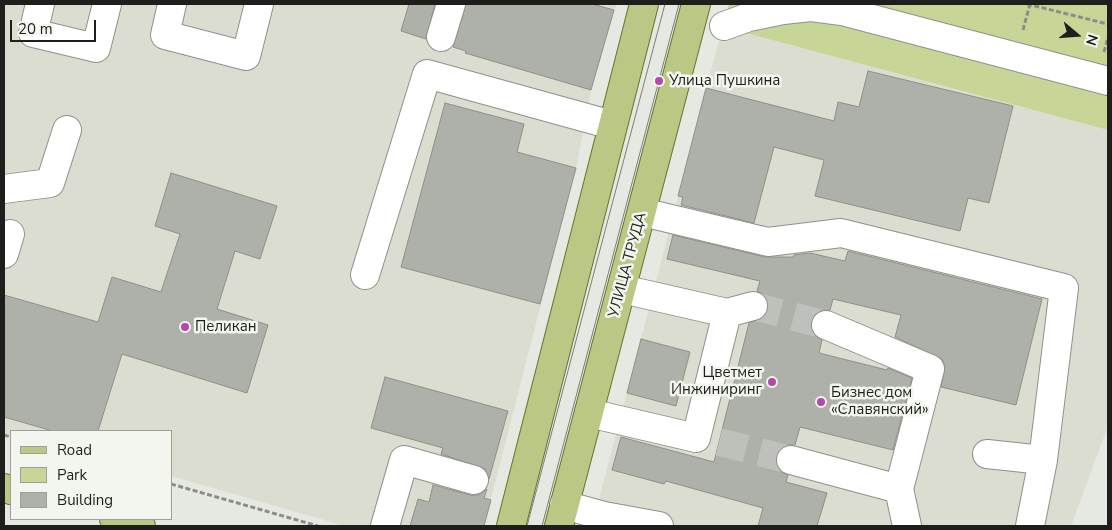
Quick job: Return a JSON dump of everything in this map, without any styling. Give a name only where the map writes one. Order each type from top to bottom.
[{"type":"main road","points":[[511,526],[644,4]]},
{"type":"main road","name":"УЛИЦА ТРУДА","points":[[561,516],[696,4]]},
{"type":"main road","points":[[118,520],[141,526]]},
{"type":"lane","points":[[40,4],[33,33],[96,48],[107,4]]},
{"type":"lane","points":[[172,4],[165,34],[246,56],[259,4]]},
{"type":"lane","points":[[441,37],[451,4]]},
{"type":"lane","points":[[724,26],[783,10],[811,8],[842,10],[1108,81]]},
{"type":"lane","points":[[365,275],[427,74],[612,125]]},
{"type":"lane","points":[[4,189],[50,183],[67,130]]},
{"type":"lane","points":[[642,212],[768,242],[841,233],[1064,288],[1043,460],[1030,526]]},
{"type":"lane","points":[[622,289],[726,313],[753,306]]},
{"type":"lane","points":[[589,413],[707,440],[726,313]]},
{"type":"lane","points":[[826,325],[930,369],[900,489],[907,526]]},
{"type":"lane","points":[[987,454],[1043,460]]},
{"type":"lane","points":[[385,526],[404,460],[474,480]]},
{"type":"lane","points":[[792,460],[900,489]]},
{"type":"lane","points":[[561,516],[604,516],[659,526]]},
{"type":"path","points":[[1027,4],[1108,24]]},
{"type":"path","points":[[172,484],[318,526]]},
{"type":"shaded area","points":[[4,4],[616,5],[591,90],[576,168],[484,526],[345,526],[172,476],[172,430],[10,430],[10,435],[4,433]]},
{"type":"shaded area","points":[[746,33],[1108,130],[1108,426],[1071,526],[592,526],[720,37]]},
{"type":"green space","points":[[729,4],[1108,4],[1108,130],[746,33],[720,37]]},
{"type":"building","points":[[409,4],[435,4],[426,39],[401,31]]},
{"type":"building","points":[[466,4],[592,4],[614,10],[591,90],[465,53],[466,51],[453,47]]},
{"type":"building","points":[[868,71],[1013,106],[989,203],[968,198],[960,231],[815,196],[824,160],[774,147],[754,223],[681,205],[683,197],[678,196],[706,88],[834,121],[838,102],[859,107]]},
{"type":"building","points":[[445,103],[524,124],[517,152],[576,168],[540,304],[401,267]]},
{"type":"building","points":[[171,173],[277,206],[260,259],[235,251],[217,309],[268,325],[247,393],[122,354],[98,430],[50,430],[4,417],[4,295],[98,322],[112,277],[161,292],[180,234],[155,226]]},
{"type":"building","points":[[673,235],[765,257],[793,257],[794,255],[810,253],[845,261],[848,251],[1042,299],[1016,405],[941,387],[945,366],[942,359],[895,337],[901,315],[833,299],[830,310],[817,312],[811,319],[813,334],[822,340],[819,353],[887,370],[888,368],[912,378],[893,450],[800,427],[795,445],[787,445],[780,449],[776,456],[776,464],[780,471],[788,475],[786,482],[827,493],[817,526],[758,526],[763,508],[666,481],[664,484],[612,470],[621,437],[714,462],[749,323],[764,317],[768,310],[768,301],[764,295],[757,291],[760,281],[667,259]]},
{"type":"building","points":[[641,339],[690,352],[676,406],[627,393]]},
{"type":"building","points":[[385,377],[508,411],[489,479],[485,469],[441,454],[443,448],[371,428]]},
{"type":"building","points":[[433,485],[470,495],[478,495],[487,489],[484,498],[491,500],[484,526],[410,526],[418,499],[429,502]]},
{"type":"tunnel","points":[[753,306],[826,325]]},
{"type":"tunnel","points":[[719,442],[791,460]]},
{"type":"tram line","points":[[527,526],[665,4]]},
{"type":"tram line","points":[[542,526],[679,4]]},
{"type":"place","name":"Улица Пушкина","points":[[659,81]]},
{"type":"place","name":"Пеликан","points":[[185,327]]},
{"type":"place","name":"Цветмет Инжиниринг","points":[[772,382]]},
{"type":"place","name":"Бизнес дом «Славянский»","points":[[821,402]]}]
